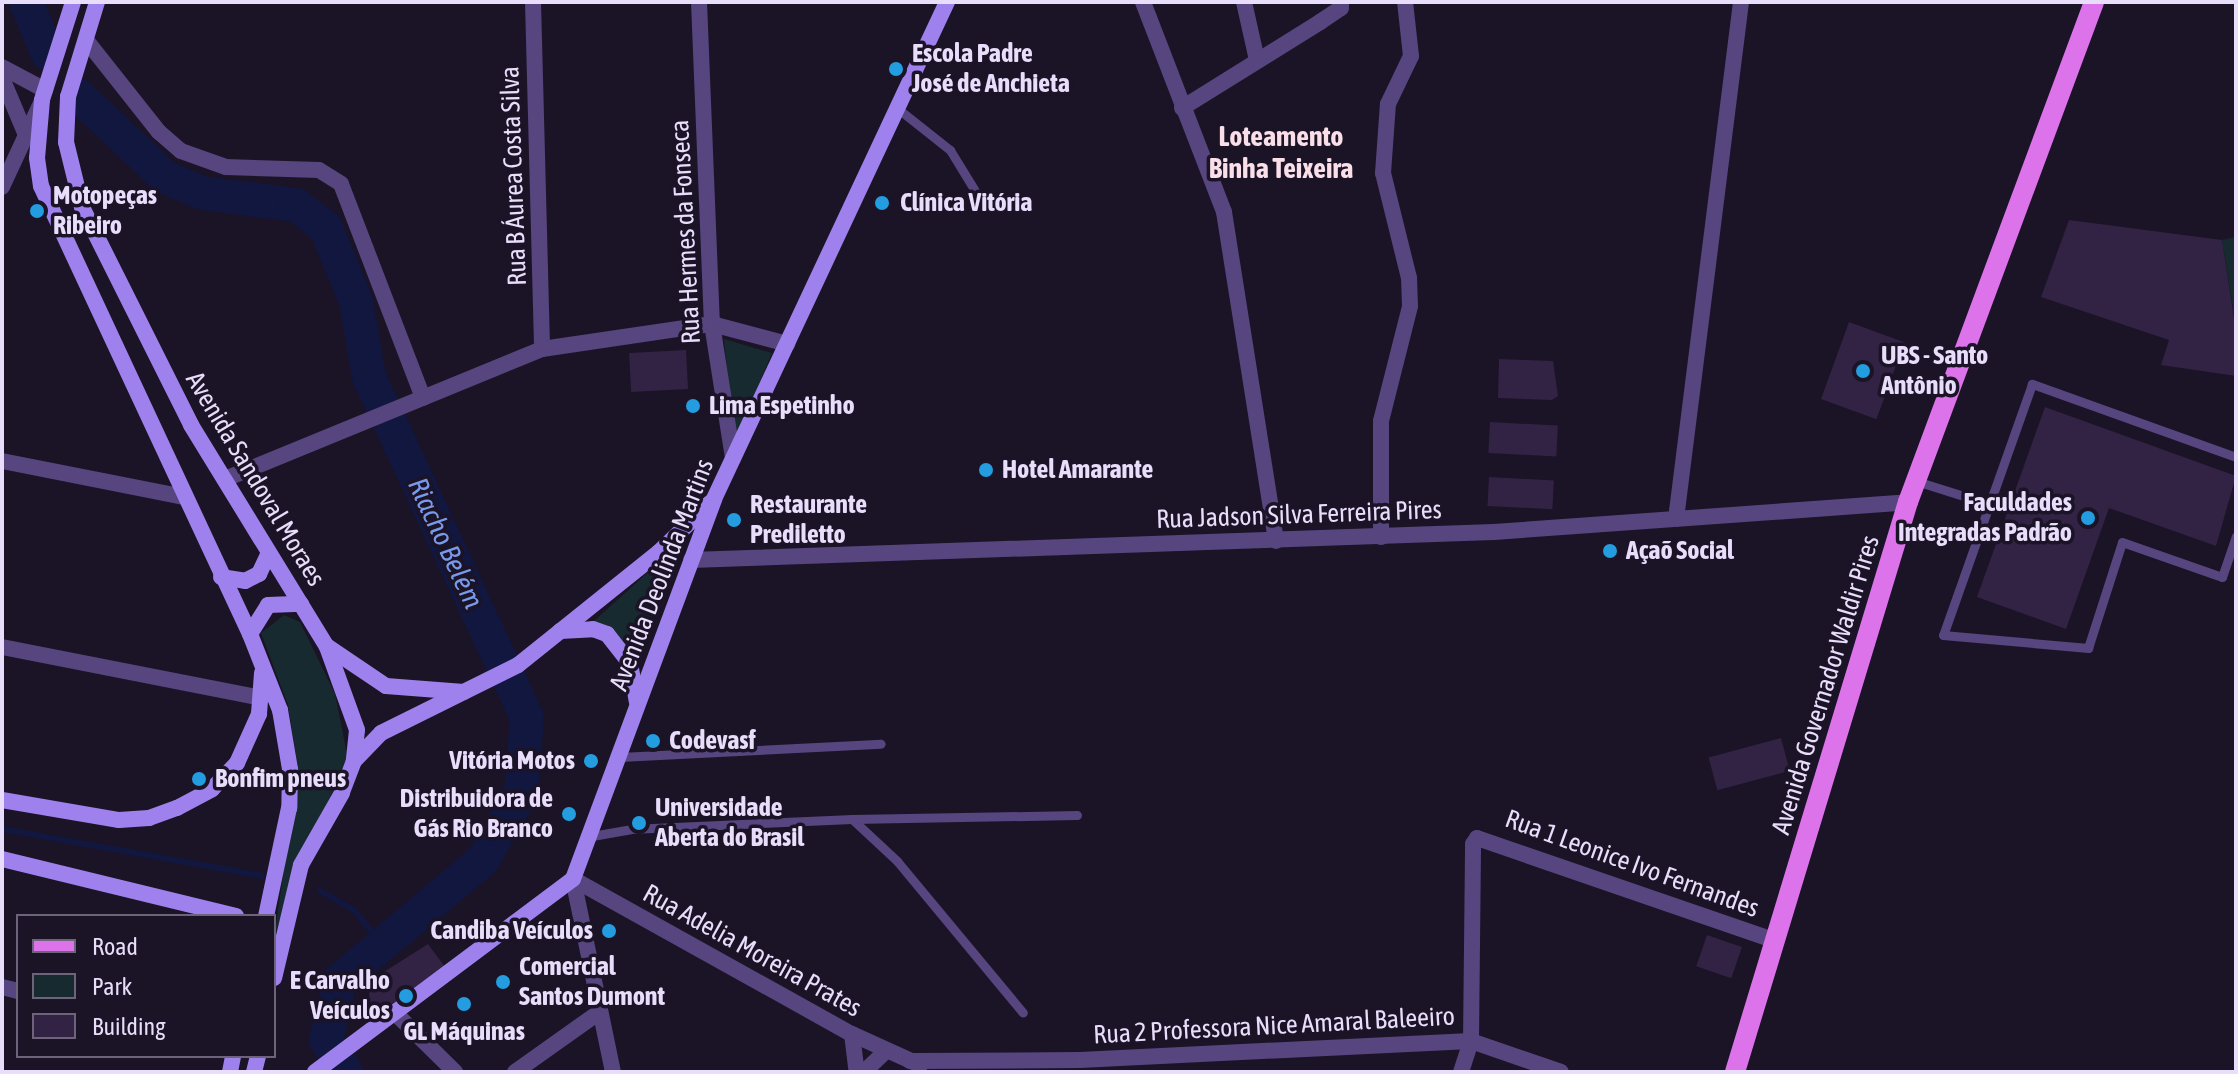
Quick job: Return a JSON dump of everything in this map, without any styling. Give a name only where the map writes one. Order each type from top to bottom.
[{"type":"main road","points":[[73,2],[46,88],[37,158],[41,186],[183,497],[250,634],[280,710],[290,769],[279,862],[267,912]]},
{"type":"main road","name":"Avenida Sandoval Moraes","points":[[97,2],[68,97],[66,142],[82,207],[191,425],[327,647],[354,715],[354,761],[301,865],[276,968]]},
{"type":"main road","name":"Avenida Deolinda Martins","points":[[315,1072],[573,879],[592,836],[714,499],[947,2]]},
{"type":"main road","name":"Avenida Governador Waldir Pires","points":[[1735,1072],[1908,502],[2094,2]]},
{"type":"main road","points":[[354,761],[381,733],[495,681],[518,665],[659,552],[714,499]]},
{"type":"main road","points":[[221,577],[245,581],[259,574],[269,553]]},
{"type":"main road","points":[[250,634],[268,605],[301,604]]},
{"type":"main road","points":[[558,631],[593,629],[607,634],[630,663],[637,705]]},
{"type":"main road","points":[[327,647],[386,686],[470,693]]},
{"type":"main road","points":[[2,800],[119,820],[164,814],[212,789],[237,763],[262,698],[262,664]]},
{"type":"main road","points":[[2,859],[226,914]]},
{"type":"street","name":"Rua B Áurea Costa Silva","points":[[533,2],[542,349]]},
{"type":"street","name":"Rua Hermes da Fonseca","points":[[699,2],[712,324],[733,458]]},
{"type":"street","points":[[1143,2],[1224,212],[1234,257],[1276,541]]},
{"type":"street","points":[[1244,2],[1257,60]]},
{"type":"street","points":[[1381,537],[1381,421],[1410,306],[1409,278],[1383,173],[1388,104],[1411,56],[1405,2]]},
{"type":"street","points":[[1676,519],[1741,2]]},
{"type":"street","points":[[1182,108],[1320,22],[1343,4]]},
{"type":"street","points":[[86,40],[159,132],[181,151],[226,167],[319,170],[341,184],[423,398]]},
{"type":"street","points":[[2,67],[46,88],[2,187]]},
{"type":"street","points":[[2,78],[26,135]]},
{"type":"street","points":[[225,479],[542,349],[712,324],[787,344]]},
{"type":"street","points":[[2,461],[183,497]]},
{"type":"street","name":"Rua Jadson Silva Ferreira Pires","points":[[691,560],[1381,537],[1908,502]]},
{"type":"street","points":[[2,647],[262,698]]},
{"type":"street","name":"Rua 1 Leonice Ivo Fernandes","points":[[1471,1041],[1473,844],[1477,838],[1491,839],[1776,941]]},
{"type":"street","points":[[573,879],[598,1013],[613,1072]]},
{"type":"street","name":"Rua Adelia Moreira Prates","points":[[573,879],[852,1034],[938,1072]]},
{"type":"street","points":[[394,1012],[455,1072]]},
{"type":"street","points":[[515,1072],[598,1013]]},
{"type":"street","points":[[852,1034],[856,1072],[886,1051]]},
{"type":"street","points":[[1461,1072],[1471,1041],[1561,1072]]},
{"type":"street","name":"Rua 2 Professora Nice Amaral Baleeiro","points":[[910,1061],[1078,1066],[1471,1041]]},
{"type":"lane","points":[[897,108],[950,150],[980,199]]},
{"type":"lane","points":[[2236,457],[2032,384],[1943,635],[2088,648],[2122,542],[2222,577],[2236,536]]},
{"type":"lane","points":[[1916,481],[1989,504]]},
{"type":"lane","points":[[620,757],[881,744]]},
{"type":"lane","points":[[592,836],[630,829],[852,819],[1077,815]]},
{"type":"lane","points":[[852,819],[897,861],[1023,1013]]},
{"type":"green space","points":[[2236,237],[2236,327],[2222,240]]},
{"type":"green space","points":[[724,339],[772,353],[736,439],[734,438]]},
{"type":"green space","points":[[686,538],[636,657],[612,630],[594,621]]},
{"type":"green space","points":[[284,615],[300,622],[335,694],[348,759],[293,876],[276,932],[298,768],[288,705],[261,633]]},
{"type":"building","points":[[2069,220],[2222,240],[2236,331],[2236,376],[2161,365],[2169,340],[2041,297]]},
{"type":"building","name":"UBS - Santo Antônio","points":[[1849,322],[1904,342],[1876,419],[1821,399]]},
{"type":"building","points":[[686,350],[688,389],[631,392],[629,353]]},
{"type":"building","points":[[1499,359],[1553,361],[1558,396],[1552,400],[1498,398]]},
{"type":"building","points":[[2045,407],[2236,476],[2216,546],[2109,508],[2066,629],[1977,597]]},
{"type":"building","points":[[1490,422],[1558,426],[1556,457],[1488,453]]},
{"type":"building","points":[[1489,477],[1554,480],[1552,509],[1487,506]]},
{"type":"building","points":[[1781,738],[1790,771],[1717,790],[1709,757]]},
{"type":"building","points":[[1707,935],[1742,947],[1731,978],[1696,966]]},
{"type":"building","points":[[428,944],[445,967],[371,1018],[368,982]]},
{"type":"waterway","name":"Riacho Belém","points":[[26,2],[48,54]]},
{"type":"waterway","name":"Riacho Belém","points":[[79,96],[165,177],[202,193],[296,205],[326,228],[356,301],[369,377],[527,718],[521,793],[483,860],[340,980],[326,1040],[346,1072]]},
{"type":"waterway","points":[[2,829],[262,876]]},
{"type":"waterway","points":[[320,891],[354,910],[384,947]]},
{"type":"place","name":"Escola Padre José de Anchieta","points":[[896,69]]},
{"type":"place","name":"Clínica Vitória","points":[[882,203]]},
{"type":"place","name":"Motopeças Ribeiro","points":[[37,211]]},
{"type":"place","name":"UBS - Santo Antônio","points":[[1863,371]]},
{"type":"place","name":"Lima Espetinho","points":[[693,406]]},
{"type":"place","name":"Hotel Amarante","points":[[986,470]]},
{"type":"place","name":"Faculdades Integradas Padrão","points":[[2088,518]]},
{"type":"place","name":"Restaurante Prediletto","points":[[734,520]]},
{"type":"place","name":"Açaõ Social","points":[[1610,551]]},
{"type":"place","name":"Codevasf","points":[[653,741]]},
{"type":"place","name":"Vitória Motos","points":[[591,761]]},
{"type":"place","name":"Bonfim pneus","points":[[199,779]]},
{"type":"place","name":"Distribuidora de Gás Rio Branco","points":[[569,814]]},
{"type":"place","name":"Universidade Aberta do Brasil","points":[[639,823]]},
{"type":"place","name":"Candiba Veículos","points":[[609,931]]},
{"type":"place","name":"Comercial Santos Dumont","points":[[503,982]]},
{"type":"place","name":"E Carvalho Veículos","points":[[406,996]]},
{"type":"place","name":"GL Máquinas","points":[[464,1004]]},
{"type":"district","name":"Loteamento Binha Teixeira","points":[[1281,152]]}]
